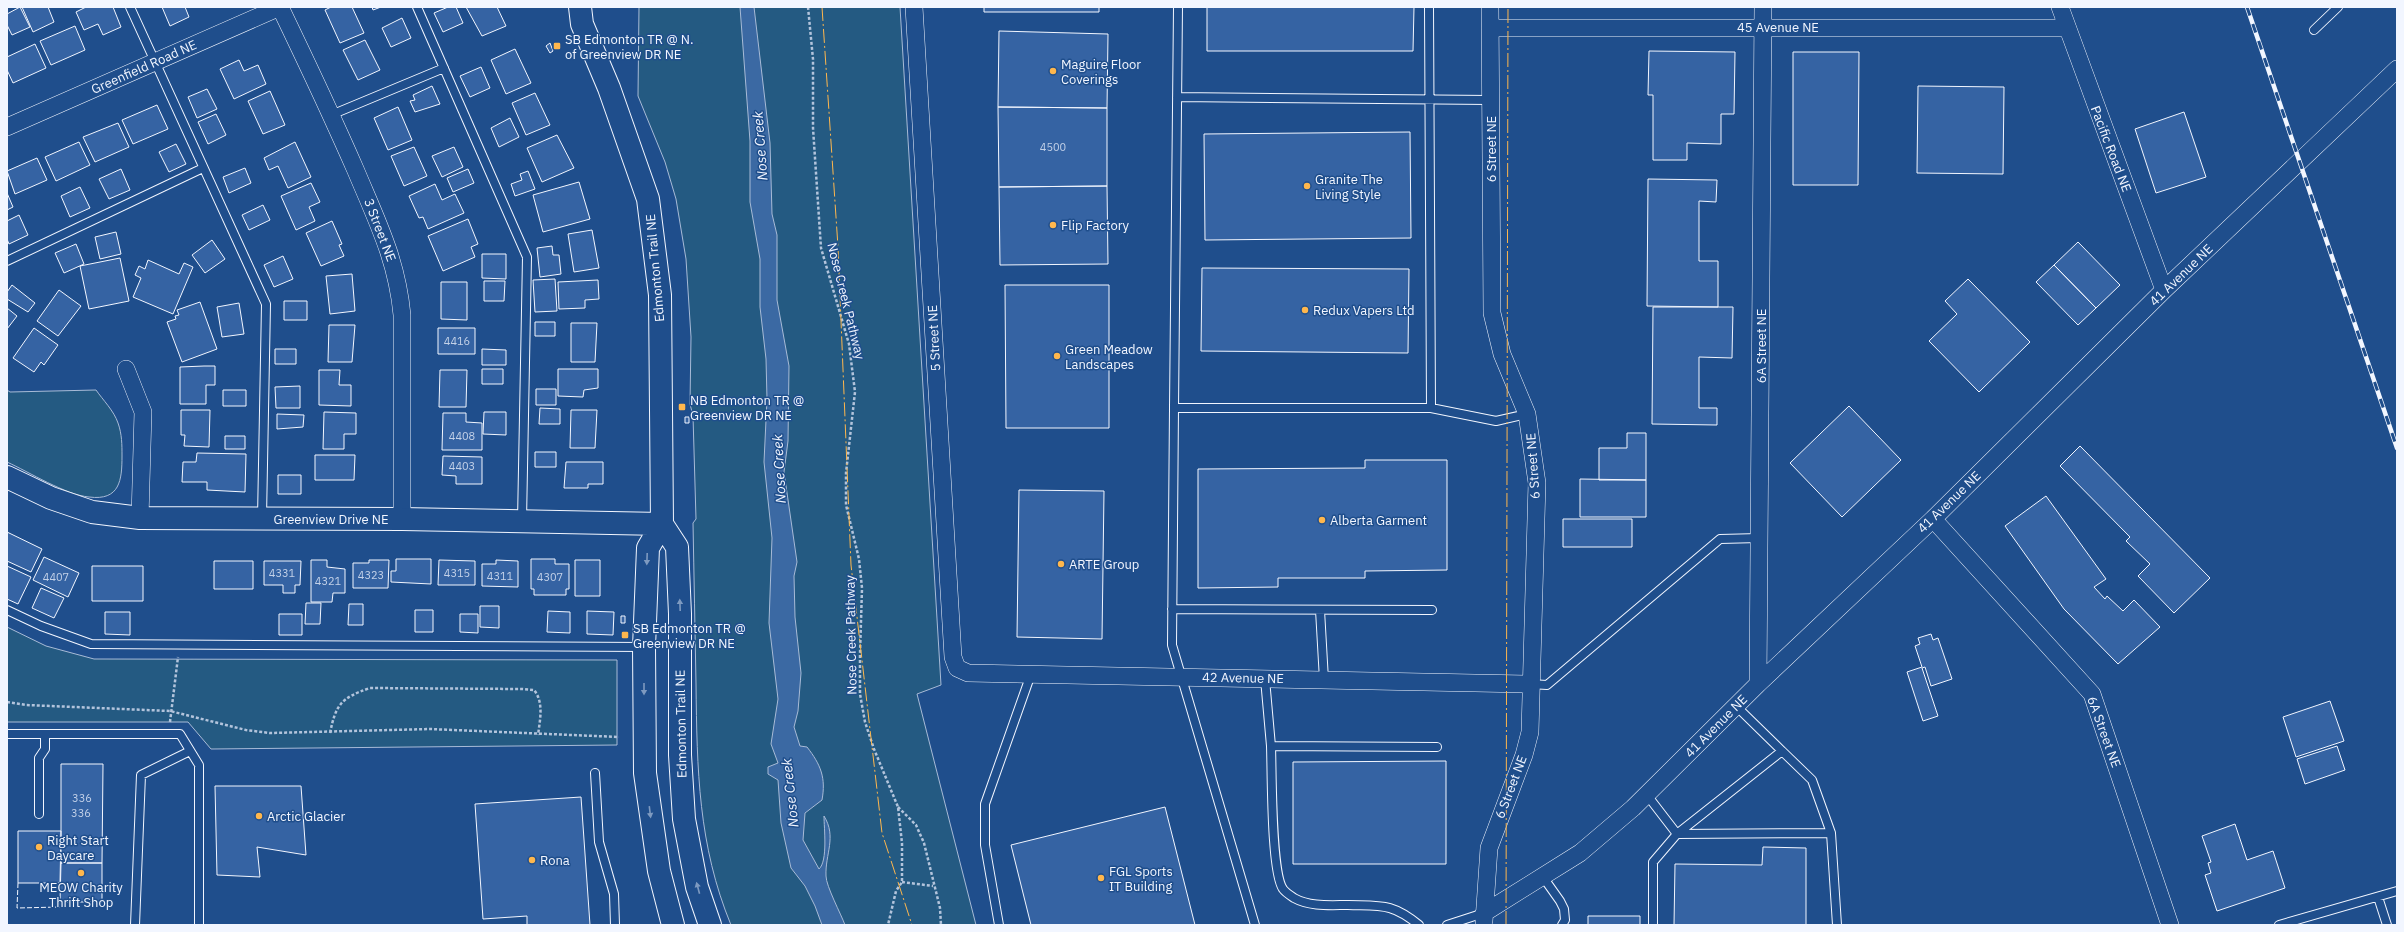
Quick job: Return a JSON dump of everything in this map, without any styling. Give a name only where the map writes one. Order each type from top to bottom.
[{"type":"main road","name":"Edmonton Trail NE","points":[[567,7],[570,14],[581,16],[609,88],[648,199],[660,295],[662,524],[678,546],[680,614],[680,755],[684,819],[697,887],[710,925]]},
{"type":"main road","name":"Greenview Drive NE","points":[[7,477],[51,498],[92,512],[140,518],[402,519],[662,524]]},
{"type":"main road","points":[[662,524],[648,548],[644,647],[645,773],[659,871],[673,925]]},
{"type":"street","name":"Greenfield Road NE","points":[[7,127],[280,7]]},
{"type":"street","name":"3 Street NE","points":[[280,7],[331,115],[389,248],[399,286],[402,315],[402,519]]},
{"type":"street","name":"5 Street NE","points":[[914,7],[953,657],[957,668]]},
{"type":"street","name":"6 Street NE","points":[[1484,919],[1489,848],[1524,755],[1530,732],[1530,684],[1537,483],[1527,414],[1502,354],[1492,313],[1490,7]]},
{"type":"street","name":"6A Street NE","points":[[1758,684],[1763,7]]},
{"type":"street","name":"Pacific Road NE","points":[[2060,7],[2066,28],[2164,290]]},
{"type":"street","name":"45 Avenue NE","points":[[1490,28],[2066,28]]},
{"type":"street","name":"41 Avenue NE","points":[[1484,919],[1580,853],[1647,795],[1758,684],[1933,519],[2164,290],[2397,69]]},
{"type":"street","points":[[126,369],[143,412],[140,518]]},
{"type":"street","name":"6A Street NE","points":[[1933,519],[2092,694],[2170,925]]},
{"type":"street","name":"42 Avenue NE","points":[[957,668],[968,674],[1530,684]]},
{"type":"lane","points":[[130,7],[266,304],[262,518]]},
{"type":"lane","points":[[417,7],[527,257],[522,521]]},
{"type":"lane","points":[[1178,7],[1172,645],[1256,925]]},
{"type":"lane","points":[[1429,7],[1431,408]]},
{"type":"lane","points":[[2314,30],[2338,7]]},
{"type":"lane","points":[[331,115],[444,68]]},
{"type":"lane","points":[[1177,97],[1429,98],[1490,100]]},
{"type":"lane","points":[[7,261],[203,168]]},
{"type":"lane","points":[[1174,408],[1431,408],[1496,420],[1527,414]]},
{"type":"lane","points":[[1530,684],[1547,685],[1720,539],[1759,538]]},
{"type":"lane","points":[[1172,609],[1432,610]]},
{"type":"lane","points":[[7,610],[42,626],[92,644],[644,647]]},
{"type":"lane","points":[[1320,610],[1324,680]]},
{"type":"lane","points":[[999,925],[985,845],[985,804],[1031,674]]},
{"type":"lane","points":[[1265,679],[1271,746],[1275,847],[1279,879],[1283,889],[1295,899],[1314,904],[1389,907],[1402,911],[1419,925]]},
{"type":"lane","points":[[1736,706],[1812,780],[1831,833],[1837,925]]},
{"type":"lane","points":[[7,734],[180,734],[199,765],[199,925]]},
{"type":"lane","points":[[39,814],[39,758],[45,748],[45,734]]},
{"type":"lane","points":[[1271,746],[1437,747]]},
{"type":"lane","points":[[135,925],[141,775],[190,751]]},
{"type":"lane","points":[[1653,925],[1653,862],[1677,834],[1782,751]]},
{"type":"lane","points":[[595,773],[599,842],[614,894],[615,925]]},
{"type":"lane","points":[[1647,795],[1677,834]]},
{"type":"lane","points":[[1677,834],[1831,833]]},
{"type":"lane","points":[[1543,877],[1564,909],[1565,920],[1562,925]]},
{"type":"lane","points":[[2279,925],[2397,891]]},
{"type":"lane","points":[[2378,897],[2387,925]]},
{"type":"lane","points":[[1447,925],[1484,919]]},
{"type":"path","name":"Nose Creek Pathway","points":[[808,7],[813,59],[813,128],[821,248],[849,344],[855,392],[848,448],[846,506],[859,559],[862,588],[860,694],[865,722],[874,749],[898,807],[902,882],[896,891],[888,925]]},
{"type":"path","points":[[171,734],[170,711],[180,644]]},
{"type":"path","points":[[330,733],[334,714],[341,701],[353,694],[370,688],[522,689],[534,690],[538,695],[541,711],[538,735]]},
{"type":"path","points":[[7,702],[26,705],[170,711],[246,730],[270,733],[330,733],[430,729],[538,735],[619,737]]},
{"type":"path","points":[[898,807],[916,825],[924,843],[933,886],[940,908],[941,925]]},
{"type":"path","points":[[902,882],[933,886]]},
{"type":"shaded area","points":[[639,7],[900,7],[941,685],[917,694],[976,925],[731,925],[720,895],[712,866],[706,836],[699,777],[696,715],[693,523],[696,519],[693,416],[690,404],[691,337],[686,259],[676,199],[665,162],[638,96]]},
{"type":"shaded area","points":[[7,390],[10,392],[96,390],[114,414],[121,435],[122,465],[120,481],[113,492],[107,496],[99,497],[80,495],[59,488],[7,462]]},
{"type":"shaded area","points":[[7,627],[46,646],[94,659],[617,660],[617,745],[211,749],[188,722],[7,722]]},
{"type":"water","name":"Nose Creek","points":[[740,7],[754,7],[770,143],[772,214],[777,235],[777,300],[789,366],[788,441],[784,472],[797,562],[794,576],[795,617],[801,673],[798,711],[794,727],[800,746],[807,747],[816,760],[823,778],[822,800],[805,813],[803,840],[819,869],[822,865],[825,852],[824,816],[830,831],[830,846],[826,876],[831,893],[845,925],[822,925],[805,886],[791,868],[781,823],[778,780],[768,774],[768,767],[778,763],[771,744],[778,699],[769,623],[772,538],[764,462],[767,399],[766,359],[760,307],[760,259],[750,202],[750,141]]},
{"type":"building","points":[[20,7],[30,27],[12,35],[7,25],[7,14]]},
{"type":"building","points":[[22,7],[48,7],[54,22],[33,32]]},
{"type":"building","points":[[86,7],[113,7],[121,27],[103,35],[98,24],[84,30],[76,12]]},
{"type":"building","points":[[162,7],[185,7],[189,17],[170,26]]},
{"type":"building","points":[[331,7],[352,7],[364,33],[340,43],[325,10]]},
{"type":"building","points":[[372,7],[381,7],[373,10]]},
{"type":"building","points":[[448,7],[456,7],[463,23],[443,32],[434,13]]},
{"type":"building","points":[[466,7],[497,7],[506,26],[482,36]]},
{"type":"building","points":[[984,7],[1099,7],[1099,12],[984,12]]},
{"type":"building","points":[[1207,7],[1414,7],[1413,51],[1207,51]]},
{"type":"building","points":[[402,18],[411,38],[391,47],[382,28]]},
{"type":"building","points":[[75,26],[85,50],[51,65],[40,41]]},
{"type":"building","name":"Maguire Floor Coverings","points":[[999,31],[1108,34],[1107,108],[998,107]]},
{"type":"building","points":[[365,40],[380,70],[358,80],[343,50]]},
{"type":"building","points":[[550,43],[553,51],[550,53],[546,46]]},
{"type":"building","points":[[35,44],[46,68],[13,83],[7,70],[7,57]]},
{"type":"building","points":[[515,49],[531,83],[506,94],[491,60]]},
{"type":"building","points":[[1649,51],[1735,52],[1734,114],[1721,114],[1721,144],[1687,143],[1687,160],[1653,160],[1653,95],[1648,95]]},
{"type":"building","points":[[1793,52],[1859,52],[1858,185],[1793,185]]},
{"type":"building","points":[[239,60],[244,71],[258,65],[266,84],[234,99],[220,69]]},
{"type":"building","points":[[481,67],[490,88],[470,97],[460,76]]},
{"type":"building","points":[[432,86],[440,104],[415,112],[410,101],[415,100],[413,95]]},
{"type":"building","points":[[1918,86],[2004,87],[2003,174],[1917,173]]},
{"type":"building","points":[[207,89],[217,109],[197,118],[188,97]]},
{"type":"building","points":[[270,91],[285,125],[263,134],[248,101]]},
{"type":"building","points":[[535,93],[550,125],[526,135],[512,103]]},
{"type":"building","points":[[157,105],[168,129],[133,144],[122,120]]},
{"type":"building","points":[[398,107],[412,140],[388,150],[374,118]]},
{"type":"building","points":[[998,107],[1107,108],[1107,186],[999,187]]},
{"type":"building","points":[[2184,112],[2206,177],[2156,193],[2135,129]]},
{"type":"building","points":[[216,114],[226,135],[208,144],[198,122]]},
{"type":"building","points":[[510,118],[519,137],[499,147],[491,128]]},
{"type":"building","points":[[118,123],[129,147],[95,162],[83,137]]},
{"type":"building","name":"Granite The Living Style","points":[[1410,132],[1411,238],[1205,240],[1204,134]]},
{"type":"building","points":[[557,135],[574,168],[542,182],[527,148]]},
{"type":"building","points":[[79,142],[90,165],[56,181],[45,157]]},
{"type":"building","points":[[295,142],[311,177],[288,188],[278,166],[269,170],[264,158]]},
{"type":"building","points":[[176,144],[186,164],[169,172],[159,152]]},
{"type":"building","points":[[414,147],[427,176],[404,186],[391,156]]},
{"type":"building","points":[[454,147],[463,167],[442,177],[432,156]]},
{"type":"building","points":[[37,158],[47,180],[15,194],[7,171]]},
{"type":"building","points":[[245,168],[251,183],[229,193],[223,177]]},
{"type":"building","points":[[121,169],[130,190],[109,199],[99,179]]},
{"type":"building","points":[[468,169],[474,183],[453,192],[447,178]]},
{"type":"building","points":[[528,171],[535,189],[515,196],[511,184],[522,180],[520,174]]},
{"type":"building","points":[[1648,179],[1717,180],[1716,202],[1699,201],[1699,261],[1718,261],[1718,307],[1647,306]]},
{"type":"building","points":[[579,182],[590,219],[543,232],[533,195]]},
{"type":"building","points":[[311,183],[320,202],[309,207],[315,221],[296,230],[281,196]]},
{"type":"building","points":[[435,184],[442,200],[455,194],[464,213],[428,229],[423,217],[419,218],[409,196]]},
{"type":"building","name":"Flip Factory","points":[[1107,186],[1108,264],[1000,265],[999,187]]},
{"type":"building","points":[[80,187],[90,208],[70,217],[61,196]]},
{"type":"building","points":[[7,193],[13,207],[7,210]]},
{"type":"building","points":[[263,205],[270,220],[249,230],[242,215]]},
{"type":"building","points":[[19,215],[28,235],[9,244],[7,239],[7,221]]},
{"type":"building","points":[[468,219],[478,244],[471,247],[475,257],[443,271],[428,236]]},
{"type":"building","points":[[332,221],[342,244],[339,245],[344,256],[321,266],[306,233]]},
{"type":"building","points":[[592,230],[599,268],[574,272],[568,234]]},
{"type":"building","points":[[116,232],[121,254],[100,259],[95,237]]},
{"type":"building","points":[[212,240],[225,259],[205,273],[192,255]]},
{"type":"building","points":[[2078,242],[2120,285],[2096,308],[2054,265]]},
{"type":"building","points":[[76,244],[84,264],[64,273],[55,253]]},
{"type":"building","points":[[552,246],[553,255],[559,255],[561,274],[540,277],[537,248]]},
{"type":"building","points":[[482,254],[506,254],[506,279],[482,278]]},
{"type":"building","points":[[283,256],[293,279],[274,287],[264,265]]},
{"type":"building","points":[[120,258],[129,301],[89,309],[80,266]]},
{"type":"building","points":[[148,260],[179,274],[184,263],[193,267],[173,314],[133,297],[141,278],[135,275],[139,266],[145,269]]},
{"type":"building","points":[[2054,265],[2096,308],[2078,325],[2036,282]]},
{"type":"building","name":"Redux Vapers Ltd","points":[[1202,268],[1409,269],[1408,353],[1201,351]]},
{"type":"building","points":[[352,274],[355,311],[330,314],[326,276]]},
{"type":"building","points":[[555,279],[557,311],[535,312],[533,280]]},
{"type":"building","points":[[1968,279],[2030,342],[1979,392],[1929,341],[1957,314],[1945,301]]},
{"type":"building","points":[[598,280],[599,299],[585,300],[585,308],[559,309],[558,282]]},
{"type":"building","points":[[484,281],[505,281],[504,301],[484,301]]},
{"type":"building","points":[[441,282],[467,282],[467,320],[441,319]]},
{"type":"building","points":[[12,285],[35,303],[28,312],[7,299],[7,292]]},
{"type":"building","name":"Green Meadow Landscapes","points":[[1005,285],[1109,285],[1109,428],[1006,428]]},
{"type":"building","points":[[59,290],[81,306],[58,336],[37,321]]},
{"type":"building","points":[[284,301],[307,301],[307,320],[284,320]]},
{"type":"building","points":[[200,302],[217,349],[182,362],[167,322],[176,319],[175,316],[179,315],[177,310]]},
{"type":"building","points":[[239,303],[244,334],[222,337],[217,307]]},
{"type":"building","points":[[1653,307],[1733,307],[1732,358],[1699,357],[1699,408],[1717,408],[1717,425],[1652,424]]},
{"type":"building","points":[[7,308],[17,316],[7,329]]},
{"type":"building","points":[[535,322],[555,322],[555,336],[535,336]]},
{"type":"building","points":[[571,323],[597,323],[595,362],[571,362]]},
{"type":"building","points":[[329,325],[355,325],[352,362],[328,362]]},
{"type":"building","points":[[34,328],[58,345],[44,365],[41,362],[34,372],[13,358]]},
{"type":"building","points":[[438,328],[475,328],[475,354],[438,354]]},
{"type":"building","points":[[275,349],[296,349],[296,364],[275,364]]},
{"type":"building","points":[[482,349],[506,350],[506,365],[482,365]]},
{"type":"building","points":[[215,366],[215,385],[206,385],[206,404],[180,404],[180,367]]},
{"type":"building","points":[[482,369],[503,369],[503,384],[482,384]]},
{"type":"building","points":[[558,369],[598,369],[598,388],[584,390],[583,397],[558,396]]},
{"type":"building","points":[[319,370],[340,370],[339,385],[351,385],[351,406],[319,405]]},
{"type":"building","points":[[440,370],[467,370],[466,407],[439,407]]},
{"type":"building","points":[[300,386],[300,408],[276,408],[275,387]]},
{"type":"building","points":[[536,389],[556,389],[556,405],[536,405]]},
{"type":"building","points":[[223,390],[246,390],[246,406],[223,406]]},
{"type":"building","points":[[1849,406],[1901,460],[1842,517],[1790,463]]},
{"type":"building","points":[[540,408],[560,409],[560,424],[539,424]]},
{"type":"building","points":[[181,410],[210,410],[209,447],[184,446],[185,435],[181,435]]},
{"type":"building","points":[[571,410],[597,410],[595,448],[570,448]]},
{"type":"building","points":[[324,412],[356,413],[356,434],[344,434],[344,449],[323,449]]},
{"type":"building","points":[[484,412],[506,412],[506,435],[483,434]]},
{"type":"building","points":[[443,413],[466,413],[466,422],[482,423],[482,450],[442,450]]},
{"type":"building","points":[[277,414],[304,415],[303,427],[277,429]]},
{"type":"building","points":[[685,417],[689,417],[689,423],[685,423]]},
{"type":"building","points":[[1627,433],[1646,433],[1646,480],[1599,480],[1599,448],[1627,448]]},
{"type":"building","points":[[225,436],[245,436],[245,449],[225,449]]},
{"type":"building","points":[[2080,446],[2210,578],[2174,613],[2138,576],[2150,564],[2126,541],[2130,537],[2060,466]]},
{"type":"building","points":[[535,452],[556,452],[556,467],[535,467]]},
{"type":"building","points":[[197,453],[246,454],[245,492],[207,490],[207,482],[182,482],[183,462],[196,462]]},
{"type":"building","points":[[315,455],[355,455],[354,480],[315,480]]},
{"type":"building","points":[[443,456],[482,457],[482,484],[456,484],[456,476],[442,475]]},
{"type":"building","name":"Alberta Garment","points":[[1365,460],[1447,460],[1447,570],[1365,571],[1365,578],[1278,578],[1278,587],[1198,588],[1198,469],[1365,468]]},
{"type":"building","points":[[566,462],[603,462],[603,484],[588,484],[588,488],[564,488]]},
{"type":"building","points":[[278,475],[301,475],[301,494],[278,494]]},
{"type":"building","points":[[1580,479],[1646,480],[1646,517],[1580,517]]},
{"type":"building","name":"ARTE Group","points":[[1019,490],[1104,491],[1102,639],[1017,637]]},
{"type":"building","points":[[2046,496],[2106,579],[2094,587],[2105,599],[2107,596],[2123,611],[2134,600],[2160,627],[2118,664],[2064,609],[2005,526]]},
{"type":"building","points":[[1563,519],[1632,519],[1632,547],[1563,547]]},
{"type":"building","points":[[7,532],[42,549],[31,572],[7,561]]},
{"type":"building","points":[[44,557],[79,573],[68,597],[33,580]]},
{"type":"building","points":[[396,559],[431,559],[431,584],[391,582],[391,571],[396,571]]},
{"type":"building","points":[[531,559],[555,559],[555,564],[569,564],[569,589],[566,589],[566,595],[534,595],[534,589],[531,589]]},
{"type":"building","points":[[311,560],[327,560],[327,567],[345,569],[345,593],[333,593],[332,602],[311,602]]},
{"type":"building","points":[[369,560],[389,560],[388,588],[353,588],[353,563],[369,563]]},
{"type":"building","points":[[439,560],[475,561],[475,585],[438,585]]},
{"type":"building","points":[[496,560],[518,561],[518,587],[482,586],[482,564],[496,564]]},
{"type":"building","points":[[575,560],[600,560],[600,596],[575,596]]},
{"type":"building","points":[[214,561],[253,561],[253,589],[214,589]]},
{"type":"building","points":[[264,561],[301,561],[300,585],[295,585],[295,593],[283,593],[283,585],[264,585]]},
{"type":"building","points":[[7,566],[31,577],[18,604],[7,599]]},
{"type":"building","points":[[92,566],[143,566],[143,601],[92,601]]},
{"type":"building","points":[[41,588],[64,598],[54,618],[32,608]]},
{"type":"building","points":[[306,603],[321,603],[320,624],[305,624]]},
{"type":"building","points":[[349,604],[363,604],[363,625],[348,625]]},
{"type":"building","points":[[480,606],[499,606],[499,628],[480,627]]},
{"type":"building","points":[[415,610],[433,610],[433,632],[415,632]]},
{"type":"building","points":[[548,611],[570,612],[570,633],[547,632]]},
{"type":"building","points":[[587,611],[614,612],[613,635],[587,634]]},
{"type":"building","points":[[105,612],[130,612],[130,635],[105,634]]},
{"type":"building","points":[[279,614],[302,614],[302,635],[279,635]]},
{"type":"building","points":[[460,614],[478,614],[478,633],[460,632]]},
{"type":"building","points":[[621,616],[625,616],[625,623],[621,623]]},
{"type":"building","points":[[1931,634],[1933,640],[1938,638],[1952,679],[1931,686],[1925,667],[1922,668],[1938,716],[1923,721],[1907,672],[1922,667],[1915,646],[1920,644],[1918,638]]},
{"type":"building","points":[[2330,701],[2344,741],[2296,757],[2283,717]]},
{"type":"building","points":[[2337,746],[2345,770],[2305,784],[2297,759]]},
{"type":"building","points":[[1446,761],[1446,864],[1293,864],[1293,762]]},
{"type":"building","points":[[61,764],[103,764],[102,863],[61,863]]},
{"type":"building","name":"Arctic Glacier","points":[[215,786],[301,786],[306,855],[257,847],[260,877],[217,875]]},
{"type":"building","name":"Rona","points":[[581,797],[590,925],[527,925],[527,916],[483,919],[475,804]]},
{"type":"building","name":"FGL Sports IT Building","points":[[1165,807],[1195,925],[1031,925],[1011,845]]},
{"type":"building","points":[[2235,824],[2247,860],[2273,851],[2285,888],[2217,911],[2205,875],[2211,873],[2208,863],[2211,862],[2202,836]]},
{"type":"building","name":"Right Start Daycare","points":[[18,831],[61,831],[60,883],[18,883]]},
{"type":"building","points":[[1763,847],[1806,848],[1806,925],[1674,925],[1675,864],[1762,865]]},
{"type":"building","name":"MEOW Charity Thrift Shop","points":[[61,863],[102,863],[102,902],[60,902]]},
{"type":"building","points":[[1588,916],[1640,916],[1640,925],[1588,925]]},
{"type":"railway","points":[[2247,7],[2397,448]]},
{"type":"fence","points":[[18,883],[17,908],[60,907],[60,902]]},
{"type":"power","points":[[822,7],[838,247],[851,565],[882,833],[912,925]]},
{"type":"power","points":[[1506,925],[1508,7]]},
{"type":"place","name":"SB Edmonton TR @ N. of Greenview DR NE","points":[[557,46]]},
{"type":"place","name":"Maguire Floor Coverings","points":[[1053,71]]},
{"type":"place","name":"Granite The Living Style","points":[[1307,186]]},
{"type":"place","name":"Flip Factory","points":[[1053,225]]},
{"type":"place","name":"Redux Vapers Ltd","points":[[1305,310]]},
{"type":"place","name":"Green Meadow Landscapes","points":[[1057,356]]},
{"type":"place","name":"NB Edmonton TR @ Greenview DR NE","points":[[682,407]]},
{"type":"place","name":"Alberta Garment","points":[[1322,520]]},
{"type":"place","name":"ARTE Group","points":[[1061,564]]},
{"type":"place","name":"SB Edmonton TR @ Greenview DR NE","points":[[625,635]]},
{"type":"place","name":"Arctic Glacier","points":[[259,816]]},
{"type":"place","name":"Right Start Daycare","points":[[39,847]]},
{"type":"place","name":"Rona","points":[[532,860]]},
{"type":"place","name":"MEOW Charity Thrift Shop","points":[[81,873]]},
{"type":"place","name":"FGL Sports IT Building","points":[[1101,878]]}]
